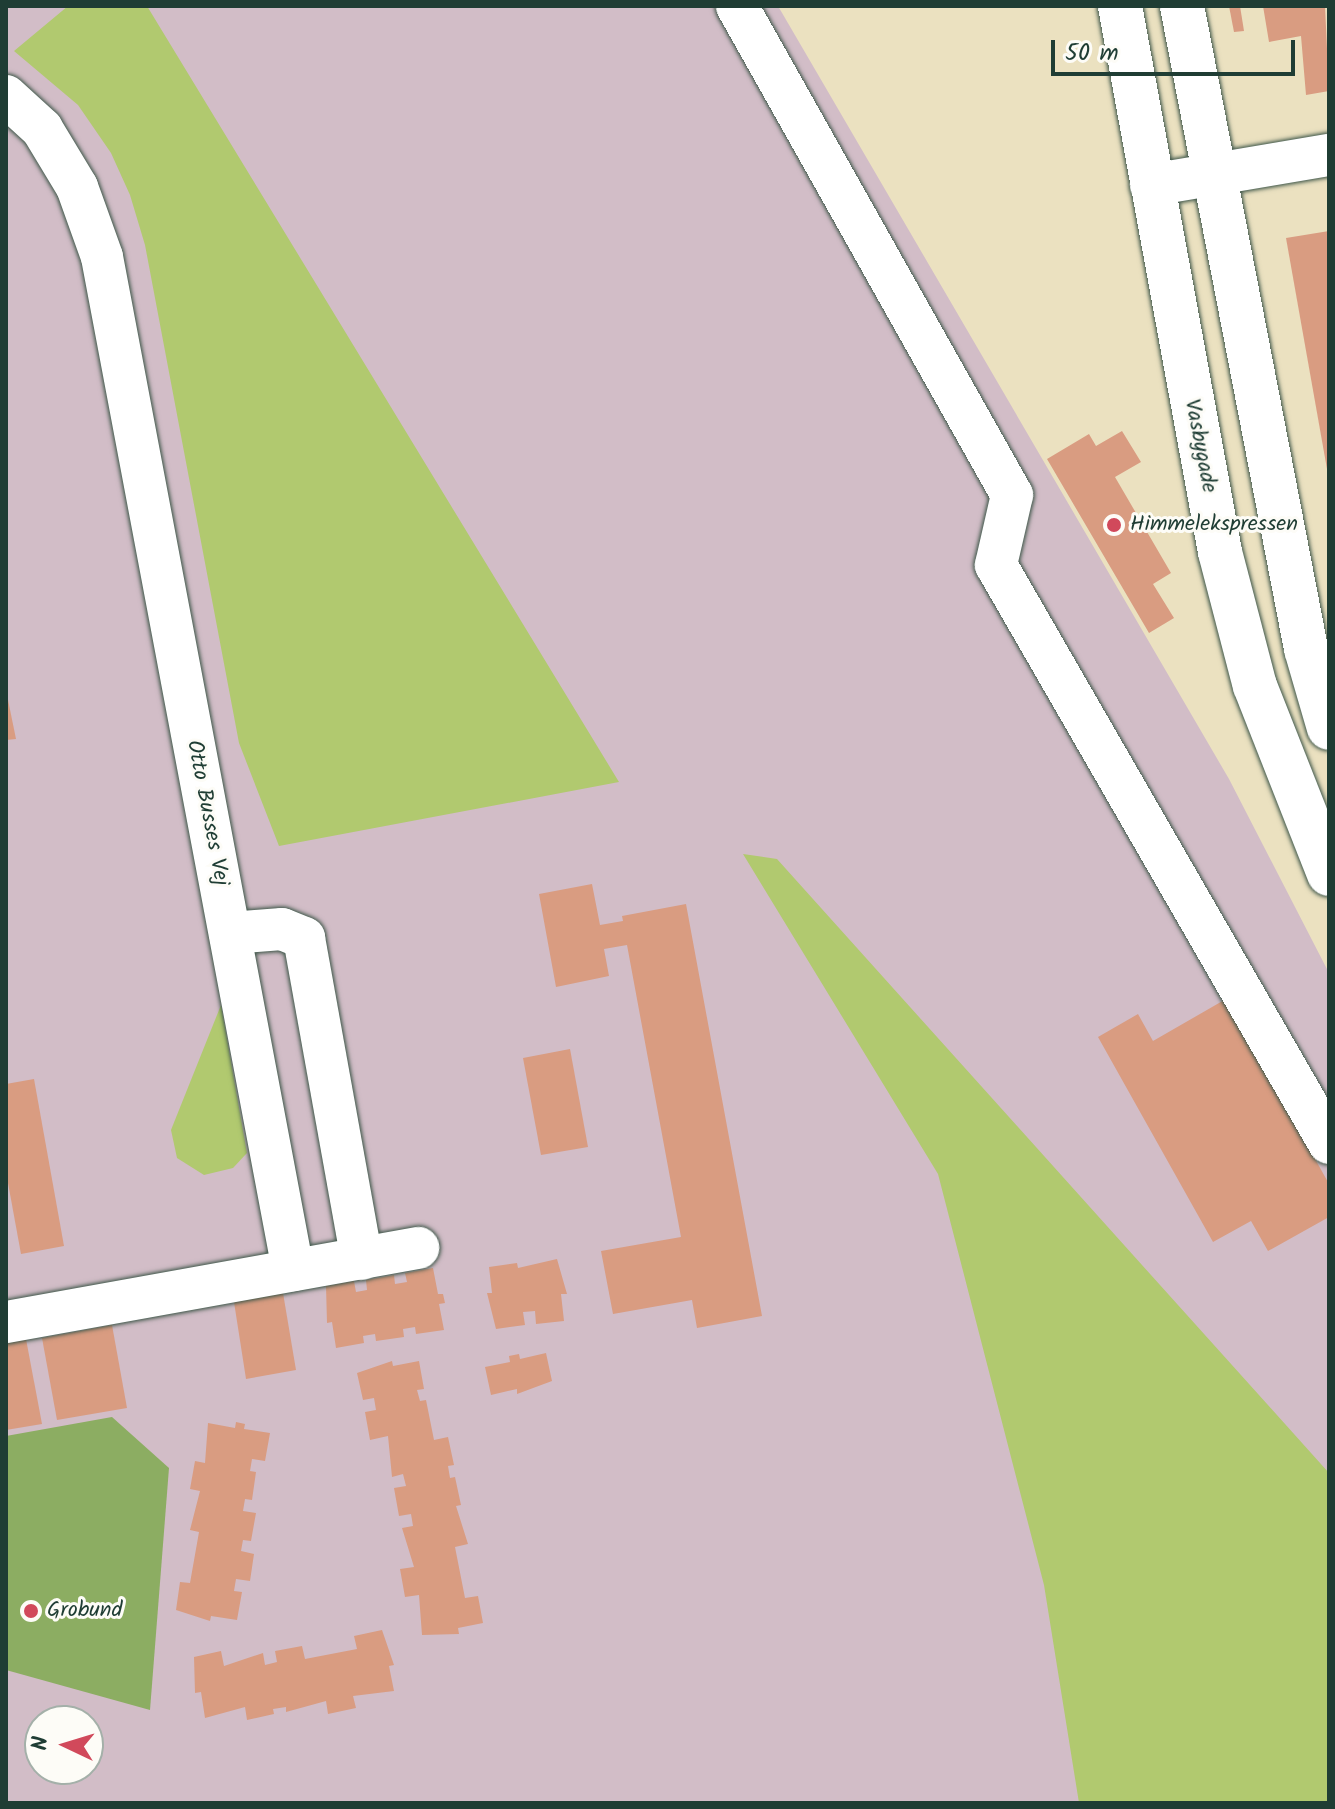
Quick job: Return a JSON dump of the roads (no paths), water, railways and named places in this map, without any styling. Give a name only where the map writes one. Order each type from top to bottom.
[{"type":"main road","name":"Vasbygade","points":[[1120,6],[1224,567],[1255,686],[1329,874]]},
{"type":"main road","points":[[1182,6],[1306,649],[1329,728]]},
{"type":"street","points":[[737,6],[1012,495],[996,565],[1329,1143]]},
{"type":"street","name":"Otto Busses Vej","points":[[6,96],[42,129],[77,187],[102,257],[293,1270]]},
{"type":"street","points":[[1151,185],[1329,155]]},
{"type":"street","points":[[230,933],[282,929],[304,938],[362,1259]]},
{"type":"street","points":[[6,1322],[418,1248]]},
{"type":"place","name":"Himmelekspressen","points":[[1114,525]]},
{"type":"place","name":"Grobund","points":[[31,1611]]}]
